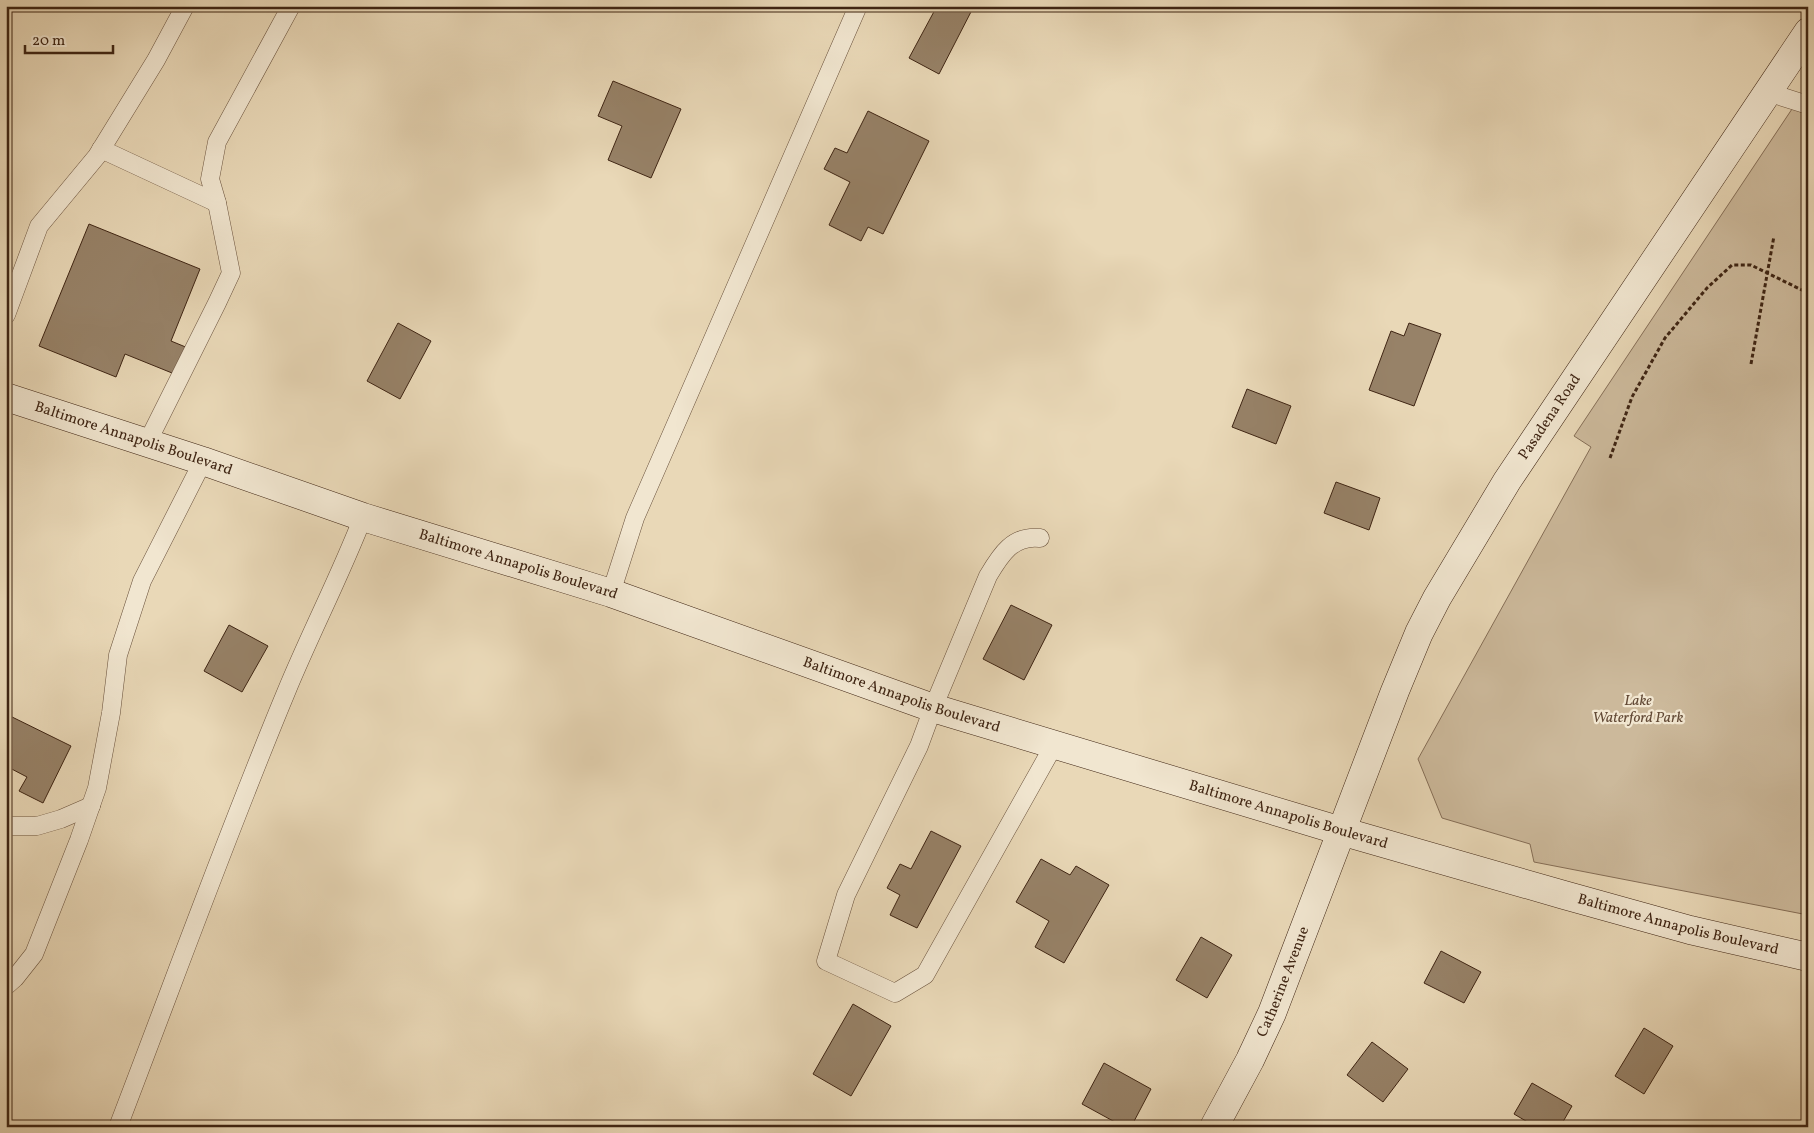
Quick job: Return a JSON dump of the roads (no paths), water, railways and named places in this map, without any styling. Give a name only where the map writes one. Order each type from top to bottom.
[{"type":"main road","name":"Pasadena Road","points":[[1341,831],[1375,740],[1419,633],[1453,569],[1507,481],[1767,92],[1806,38]]},
{"type":"main road","name":"Baltimore Annapolis Boulevard","points":[[6,397],[203,461],[363,517],[611,593],[932,708],[1341,831],[1647,918],[1808,957]]},
{"type":"main road","name":"Catherine Avenue","points":[[1214,1127],[1264,1029],[1341,831]]},
{"type":"lane","points":[[6,315],[40,226],[101,149],[156,60],[185,6]]},
{"type":"lane","points":[[147,443],[231,273],[217,203],[210,179],[217,142],[291,6]]},
{"type":"lane","points":[[611,593],[635,518],[858,6]]},
{"type":"lane","points":[[1767,92],[1808,105]]},
{"type":"lane","points":[[101,149],[217,203]]},
{"type":"lane","points":[[6,986],[15,978],[34,954],[79,840],[96,788],[109,722],[118,655],[142,581],[203,461]]},
{"type":"lane","points":[[118,1127],[202,905],[287,689],[348,556],[363,517]]},
{"type":"lane","points":[[1040,538],[1021,538],[1011,545],[995,565],[985,583],[932,708],[919,746],[846,895],[826,961],[894,993],[925,974],[1054,745]]},
{"type":"lane","points":[[6,826],[37,826],[62,819],[91,806]]},
{"type":"park label","name":"Lake Waterford Park","points":[[1638,710]]}]
